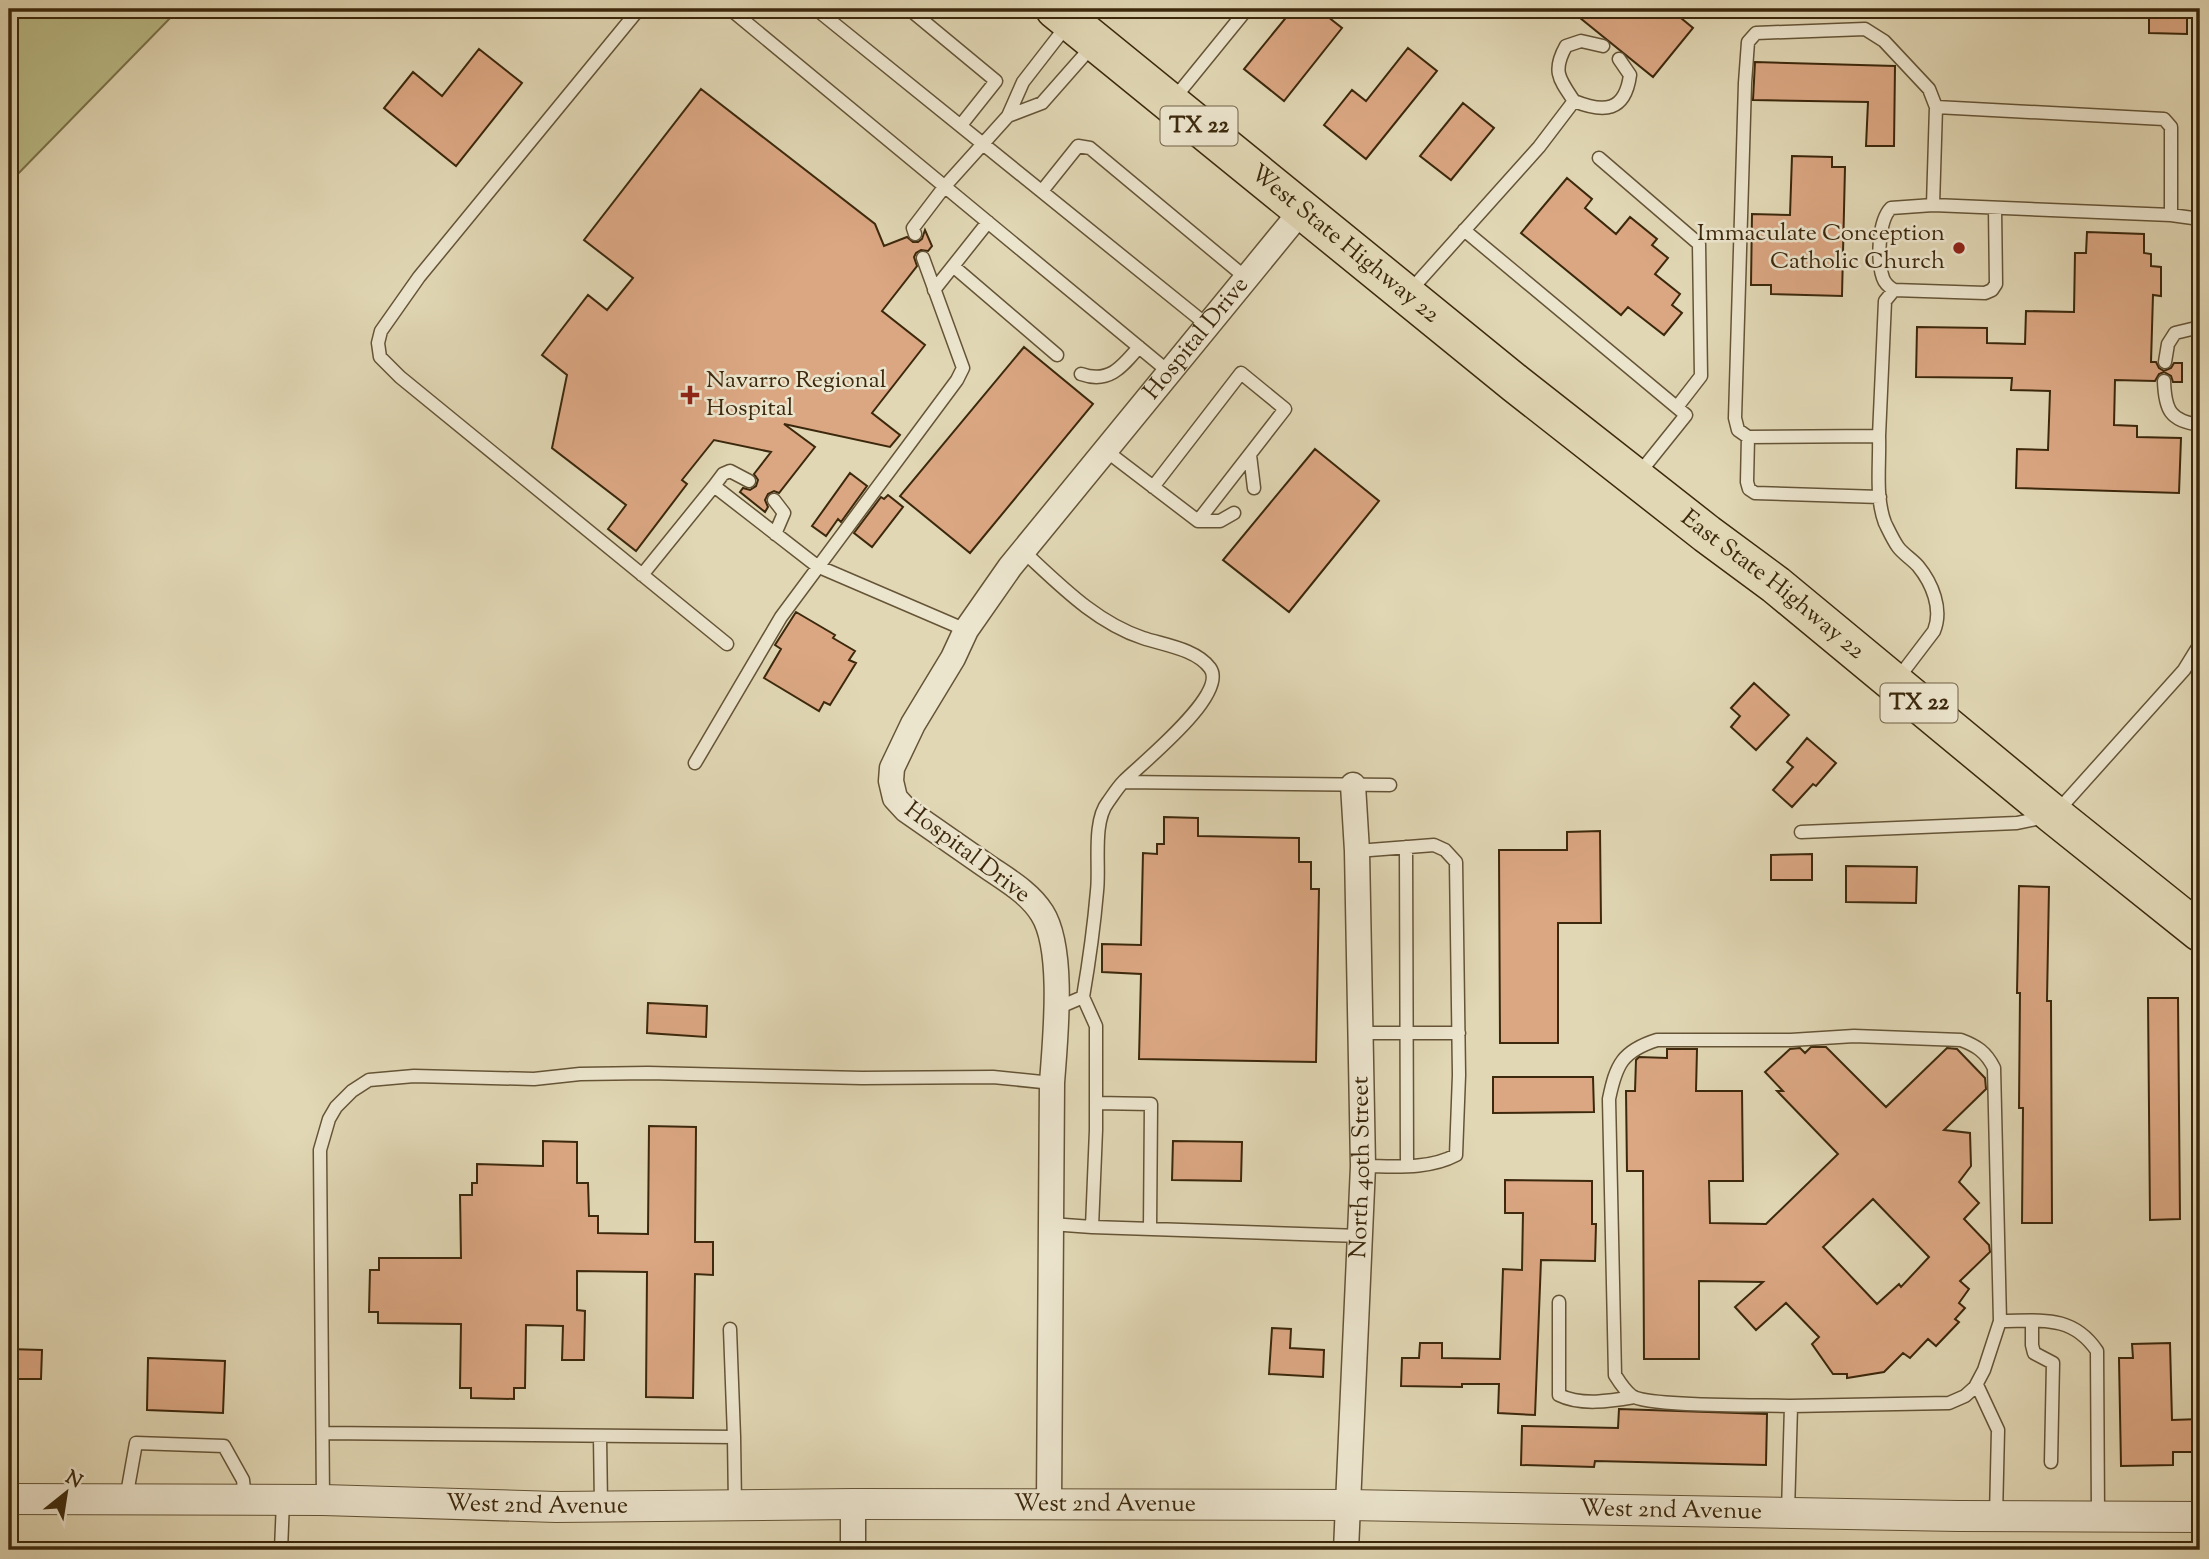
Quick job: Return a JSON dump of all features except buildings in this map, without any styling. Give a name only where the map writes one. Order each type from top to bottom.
[{"type":"main road","name":"West State Highway 22","points":[[1073,20],[1170,103],[1406,295],[1636,478]]},
{"type":"main road","name":"East State Highway 22","points":[[1636,478],[1776,585],[2054,816],[2200,932]]},
{"type":"street","name":"Hospital Drive","points":[[1049,1504],[1052,1083],[1055,1009],[1055,969],[1051,933],[1043,914],[1016,886],[906,810],[895,798],[892,768],[913,724],[953,658],[966,630],[1023,551],[1302,210]]},
{"type":"street","name":"North 40th Street","points":[[1346,1550],[1363,1166],[1357,851],[1353,785]]},
{"type":"street","name":"West 2nd Avenue","points":[[9,1499],[323,1500],[471,1506],[1348,1505],[2200,1517]]},
{"type":"street","points":[[853,1504],[853,1550]]},
{"type":"lane","points":[[639,9],[419,277],[381,331],[378,343],[380,358],[727,644]]},
{"type":"lane","points":[[730,9],[1169,372]]},
{"type":"lane","points":[[816,9],[1207,325]]},
{"type":"lane","points":[[909,9],[996,81],[961,125]]},
{"type":"lane","points":[[1170,103],[1247,9]]},
{"type":"lane","points":[[915,234],[913,228],[945,186],[1008,116],[1023,82],[1073,20]]},
{"type":"lane","points":[[1008,116],[1042,103],[1073,20]]},
{"type":"lane","points":[[1880,436],[1748,437],[1738,430],[1735,418],[1745,83],[1748,42],[1756,33],[1865,29],[1884,41],[1929,89],[1936,107],[1933,205]]},
{"type":"lane","points":[[1603,46],[1581,41],[1566,46],[1558,61],[1559,80],[1574,101],[1591,108],[1607,108],[1620,103],[1628,90],[1630,75],[1619,59]]},
{"type":"lane","points":[[1406,295],[1539,146],[1574,101]]},
{"type":"lane","points":[[1936,107],[2164,119],[2171,127],[2171,215]]},
{"type":"lane","points":[[1042,191],[1078,146],[1090,148],[1245,277]]},
{"type":"lane","points":[[1599,158],[1699,244],[1700,376],[1677,407]]},
{"type":"lane","points":[[1995,208],[1996,284],[1992,290],[1985,293],[1894,290],[1886,285],[1882,276],[1880,229],[1884,215],[1891,208],[1933,205],[2171,215],[2200,219]]},
{"type":"lane","points":[[934,290],[988,222]]},
{"type":"lane","points":[[1464,230],[1686,415],[1636,478]]},
{"type":"lane","points":[[695,764],[780,617],[957,380],[963,368],[923,258]]},
{"type":"lane","points":[[953,266],[1057,355]]},
{"type":"lane","points":[[1894,290],[1885,301],[1880,498],[1884,521],[1898,548],[1918,565],[1932,589],[1938,612],[1934,631],[1895,683]]},
{"type":"lane","points":[[2165,362],[2168,344],[2175,333],[2200,327]]},
{"type":"lane","points":[[1081,374],[1095,379],[1111,374],[1125,364],[1139,346]]},
{"type":"lane","points":[[1153,487],[1241,373],[1286,409],[1198,521]]},
{"type":"lane","points":[[2164,381],[2165,404],[2174,417],[2200,425]]},
{"type":"lane","points":[[1748,437],[1747,482],[1749,489],[1755,493],[1880,498]]},
{"type":"lane","points":[[1105,450],[1198,521],[1220,521],[1234,513]]},
{"type":"lane","points":[[1250,455],[1254,488]]},
{"type":"lane","points":[[642,575],[723,474],[730,471],[749,481]]},
{"type":"lane","points":[[714,486],[817,566],[966,630]]},
{"type":"lane","points":[[774,500],[784,513],[775,534]]},
{"type":"lane","points":[[1023,551],[1103,620],[1139,637],[1196,655],[1212,669],[1214,681],[1203,703],[1123,782],[1105,806],[1098,837],[1098,888],[1083,997],[1096,1026],[1092,1227]]},
{"type":"lane","points":[[1801,832],[2017,823],[2054,816],[2184,670],[2200,645]]},
{"type":"lane","points":[[1123,782],[1390,786]]},
{"type":"lane","points":[[1357,851],[1434,845],[1445,850],[1456,862],[1460,1075],[1456,1155],[1444,1162],[1407,1166],[1363,1166]]},
{"type":"lane","points":[[1406,847],[1407,1166]]},
{"type":"lane","points":[[1055,1009],[1083,997]]},
{"type":"lane","points":[[1360,1033],[1459,1033]]},
{"type":"lane","points":[[1559,1302],[1559,1395],[1566,1399],[1604,1402],[1634,1397],[1657,1402],[1791,1406],[1949,1404],[1965,1396],[1976,1385],[1984,1370],[2000,1321],[1994,1068],[1987,1054],[1975,1045],[1961,1040],[1854,1036],[1791,1040],[1657,1040],[1640,1045],[1622,1060],[1614,1077],[1609,1100],[1615,1375],[1634,1397]]},
{"type":"lane","points":[[323,1500],[320,1150],[329,1119],[336,1107],[352,1091],[369,1080],[414,1076],[534,1079],[580,1074],[648,1073],[835,1078],[993,1077],[1052,1083]]},
{"type":"lane","points":[[1096,1103],[1151,1104],[1150,1229]]},
{"type":"lane","points":[[1051,1224],[1360,1236]]},
{"type":"lane","points":[[2000,1321],[2052,1321],[2075,1328],[2088,1338],[2097,1351],[2098,1516]]},
{"type":"lane","points":[[2032,1321],[2034,1353],[2053,1363],[2050,1461]]},
{"type":"lane","points":[[730,1329],[735,1505]]},
{"type":"lane","points":[[1976,1385],[1998,1430],[1996,1516]]},
{"type":"lane","points":[[1788,1513],[1791,1406]]},
{"type":"lane","points":[[323,1433],[734,1437]]},
{"type":"lane","points":[[600,1436],[601,1506]]},
{"type":"lane","points":[[126,1499],[135,1443],[224,1446],[243,1480],[245,1500]]},
{"type":"lane","points":[[281,1550],[282,1500]]},
{"type":"green space","points":[[9,9],[179,9],[9,183]]},
{"type":"place","name":"Immaculate Conception Catholic Church","points":[[1959,248]]},
{"type":"place","name":"Navarro Regional Hospital","points":[[690,395]]}]
